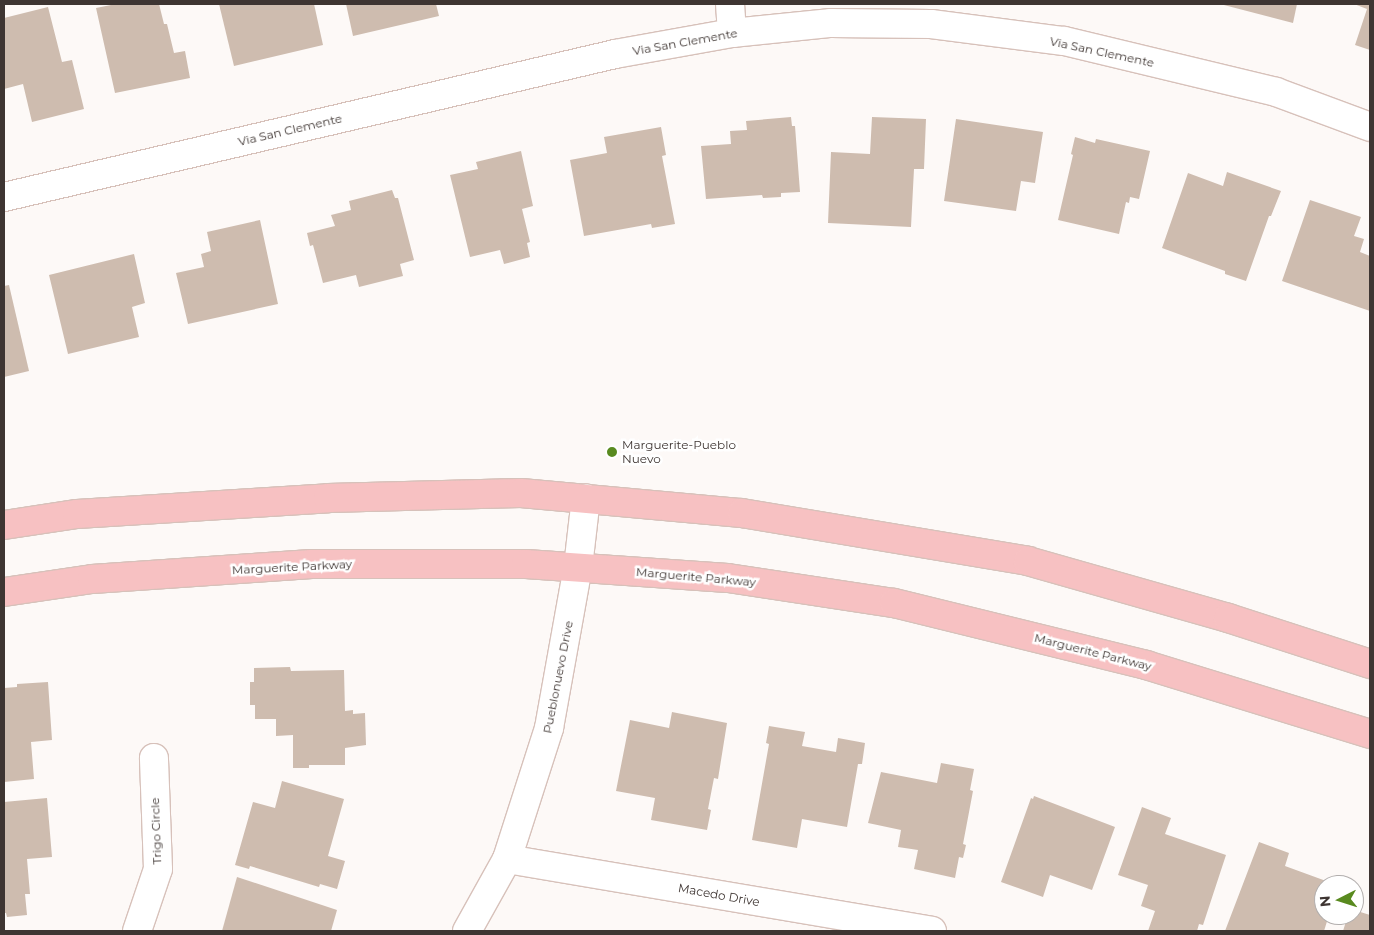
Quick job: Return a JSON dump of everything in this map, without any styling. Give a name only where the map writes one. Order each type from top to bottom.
[{"type":"main road","points":[[4,525],[77,514],[328,498],[521,493],[742,513],[1028,561],[1228,618],[1370,664]]},
{"type":"main road","name":"Marguerite Parkway","points":[[4,592],[92,579],[311,564],[526,564],[728,578],[894,603],[1146,664],[1370,734]]},
{"type":"street","points":[[730,4],[732,32]]},
{"type":"street","name":"Via San Clemente","points":[[4,197],[615,54],[732,32],[831,23],[931,24],[1064,41],[1276,92],[1370,127]]},
{"type":"street","name":"Pueblonuevo Drive","points":[[467,931],[506,858],[549,728],[578,567],[586,498]]},
{"type":"street","name":"Trigo Circle","points":[[137,931],[158,869],[154,758]]},
{"type":"street","name":"Macedo Drive","points":[[506,858],[932,931]]},
{"type":"building","points":[[116,4],[159,4],[164,24],[167,24],[174,53],[185,51],[190,78],[115,93],[96,8]]},
{"type":"building","points":[[219,4],[314,4],[323,45],[234,66]]},
{"type":"building","points":[[346,4],[436,4],[439,16],[353,36]]},
{"type":"building","points":[[1220,4],[1297,4],[1293,23]]},
{"type":"building","points":[[1354,4],[1370,4],[1370,50],[1355,45],[1367,9]]},
{"type":"building","points":[[48,7],[62,62],[72,60],[84,109],[32,122],[23,84],[4,89],[4,18]]},
{"type":"building","points":[[791,117],[792,126],[795,126],[800,192],[781,193],[781,197],[763,198],[762,195],[706,199],[701,146],[731,144],[730,131],[747,130],[746,121]]},
{"type":"building","points":[[872,117],[926,119],[924,169],[914,169],[911,227],[828,223],[831,152],[870,154]]},
{"type":"building","points":[[956,119],[1043,132],[1035,183],[1021,181],[1016,211],[944,201]]},
{"type":"building","points":[[661,127],[666,155],[662,156],[675,224],[652,228],[651,224],[584,236],[570,160],[607,153],[604,137]]},
{"type":"building","points":[[1075,137],[1095,143],[1096,139],[1150,151],[1139,199],[1130,197],[1129,203],[1126,202],[1119,234],[1058,220],[1073,155],[1071,154]]},
{"type":"building","points":[[521,151],[533,206],[522,209],[530,242],[527,243],[530,257],[504,264],[500,250],[470,257],[450,175],[478,169],[476,162]]},
{"type":"building","points":[[1227,172],[1281,191],[1271,216],[1269,216],[1246,281],[1225,274],[1225,271],[1162,248],[1188,173],[1223,186]]},
{"type":"building","points":[[392,190],[395,198],[398,198],[414,260],[400,264],[403,276],[359,287],[356,275],[323,283],[313,245],[310,246],[307,233],[335,226],[331,215],[351,210],[349,201]]},
{"type":"building","points":[[1310,200],[1361,217],[1354,236],[1364,239],[1360,252],[1370,256],[1370,311],[1282,281]]},
{"type":"building","points":[[260,220],[278,304],[188,324],[176,273],[204,267],[201,254],[211,251],[207,232]]},
{"type":"building","points":[[134,254],[145,303],[132,307],[139,337],[68,354],[49,275]]},
{"type":"building","points":[[9,285],[29,371],[4,377],[4,286]]},
{"type":"building","points":[[290,667],[291,671],[344,670],[345,711],[353,710],[353,714],[365,713],[366,745],[345,748],[345,765],[309,765],[309,768],[293,768],[293,735],[276,736],[276,719],[255,719],[255,705],[250,705],[250,682],[254,682],[254,668]]},
{"type":"building","points":[[48,682],[52,740],[31,742],[34,779],[4,782],[4,688],[17,687],[17,684]]},
{"type":"building","points":[[672,712],[727,723],[718,779],[714,778],[708,809],[711,810],[707,830],[651,820],[655,798],[616,791],[630,720],[669,728]]},
{"type":"building","points":[[769,726],[805,732],[802,746],[836,752],[838,738],[865,743],[862,764],[858,764],[847,827],[802,819],[797,848],[752,840],[769,744],[766,743]]},
{"type":"building","points":[[941,763],[974,769],[970,790],[973,791],[963,844],[966,845],[963,858],[959,857],[955,878],[914,869],[918,850],[898,847],[901,830],[868,823],[881,772],[937,783]]},
{"type":"building","points":[[282,781],[344,799],[328,856],[345,861],[337,889],[320,884],[319,887],[250,866],[249,869],[235,865],[253,802],[275,808]]},
{"type":"building","points":[[1034,796],[1115,827],[1092,890],[1050,875],[1043,897],[1001,882],[1031,798],[1033,799]]},
{"type":"building","points":[[47,798],[52,857],[27,859],[30,894],[25,894],[27,915],[7,917],[6,913],[4,913],[4,802]]},
{"type":"building","points":[[1142,807],[1171,818],[1165,834],[1226,855],[1203,925],[1199,924],[1197,931],[1148,931],[1155,911],[1141,906],[1148,885],[1118,875]]},
{"type":"building","points":[[1259,842],[1289,853],[1285,866],[1314,877],[1314,925],[1326,925],[1324,931],[1225,931]]},
{"type":"building","points":[[237,877],[337,910],[331,931],[222,931]]},
{"type":"building","points":[[1364,913],[1370,915],[1370,931],[1343,931],[1345,925],[1364,925]]},
{"type":"place","name":"Marguerite-Pueblo Nuevo","points":[[612,452]]}]
